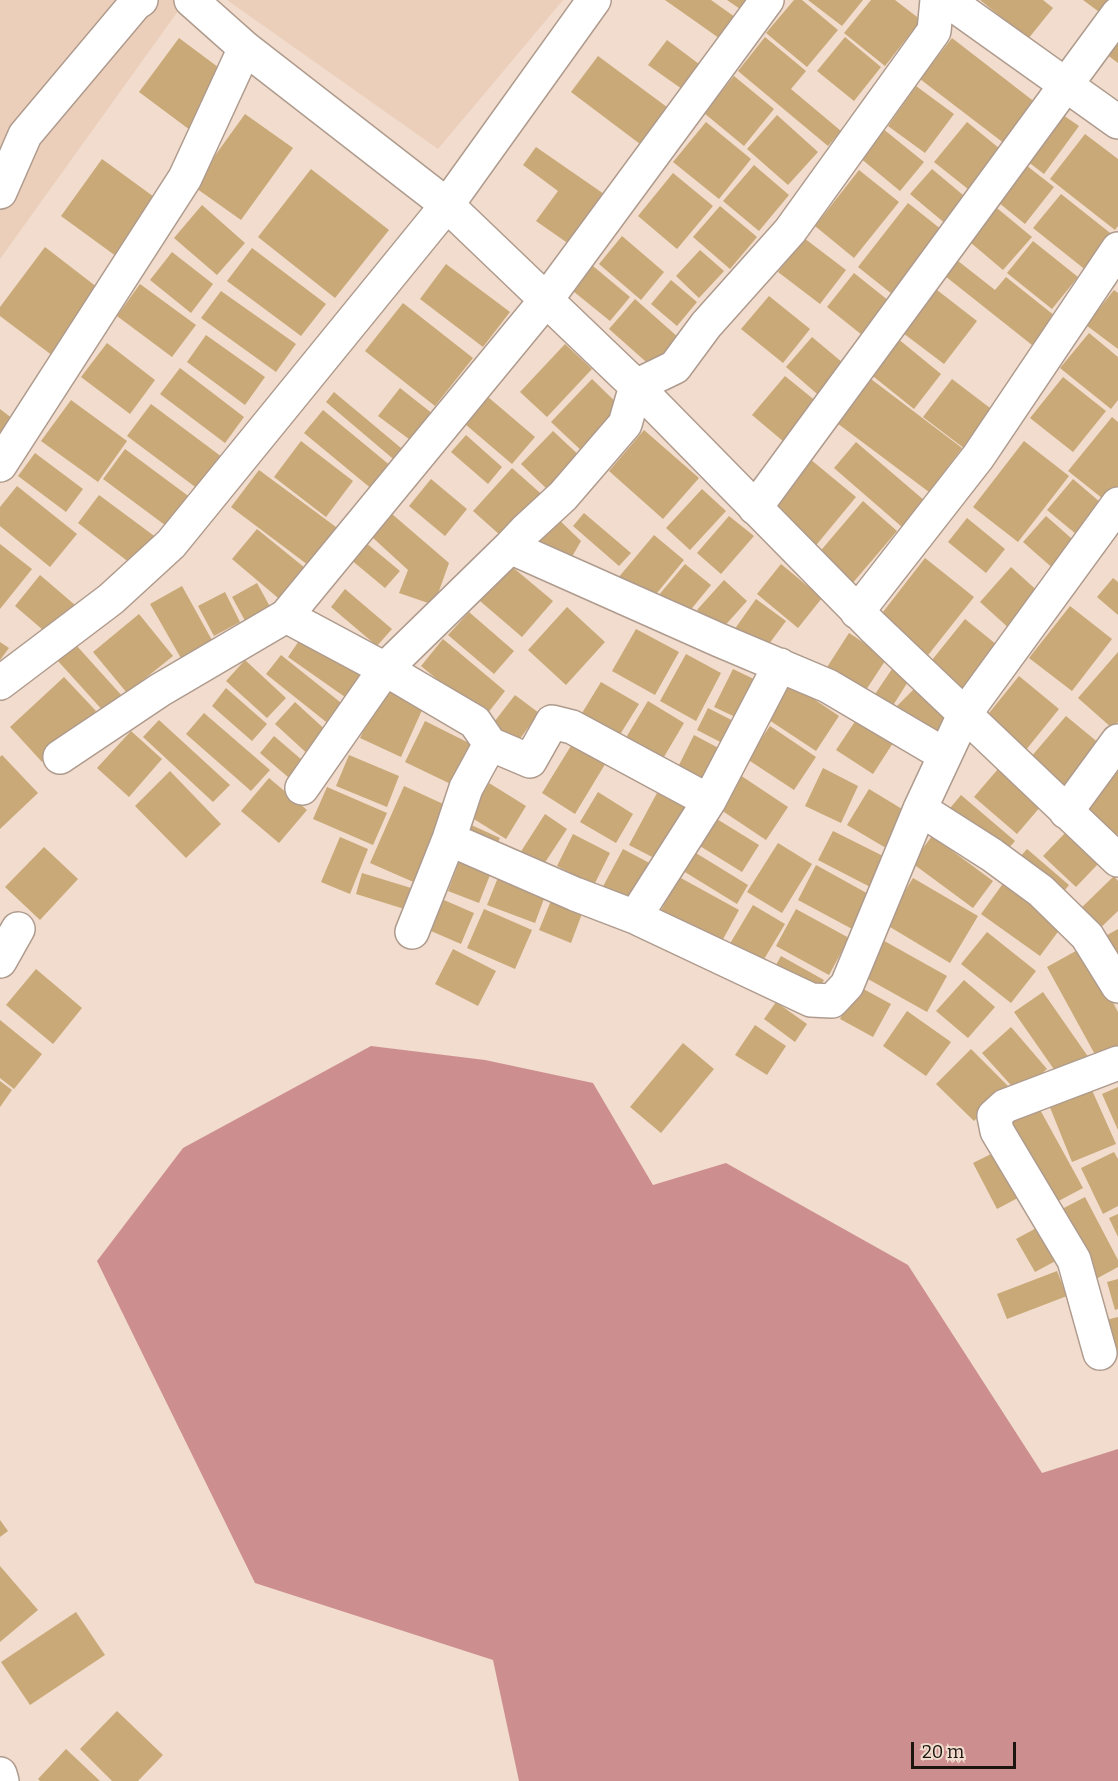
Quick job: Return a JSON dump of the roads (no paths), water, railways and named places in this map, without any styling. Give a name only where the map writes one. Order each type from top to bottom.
[{"type":"street","points":[[0,192],[25,135],[136,3],[141,0]]},
{"type":"street","points":[[191,0],[245,48],[447,205],[636,386],[857,612],[1118,860]]},
{"type":"street","points":[[0,682],[111,599],[171,544],[447,205],[594,0]]},
{"type":"street","points":[[60,757],[160,690],[286,616],[546,300],[767,0]]},
{"type":"street","points":[[302,788],[385,669],[563,496],[625,424],[636,386],[675,367],[706,325],[790,231],[934,31],[937,0]]},
{"type":"street","points":[[947,0],[1118,122]]},
{"type":"street","points":[[755,508],[1118,14]]},
{"type":"street","points":[[0,465],[185,178],[245,48]]},
{"type":"street","points":[[857,612],[978,456],[1118,249]]},
{"type":"street","points":[[449,839],[634,917],[811,1000],[832,1001],[847,985],[920,809],[964,715],[1118,504]]},
{"type":"street","points":[[510,547],[828,686],[945,755]]},
{"type":"street","points":[[286,616],[385,669],[475,722],[490,744],[530,761],[552,722],[572,727],[709,801]]},
{"type":"street","points":[[634,917],[709,801],[780,665]]},
{"type":"street","points":[[1066,812],[1118,741]]},
{"type":"street","points":[[412,932],[449,839],[466,788],[490,744]]},
{"type":"street","points":[[920,809],[992,855],[1041,891],[1087,936],[1118,986]]},
{"type":"street","points":[[0,961],[18,929]]},
{"type":"street","points":[[1100,1353],[1074,1260],[997,1131],[994,1116],[1005,1106],[1118,1064]]},
{"type":"street","points":[[0,1774],[2,1781]]}]
